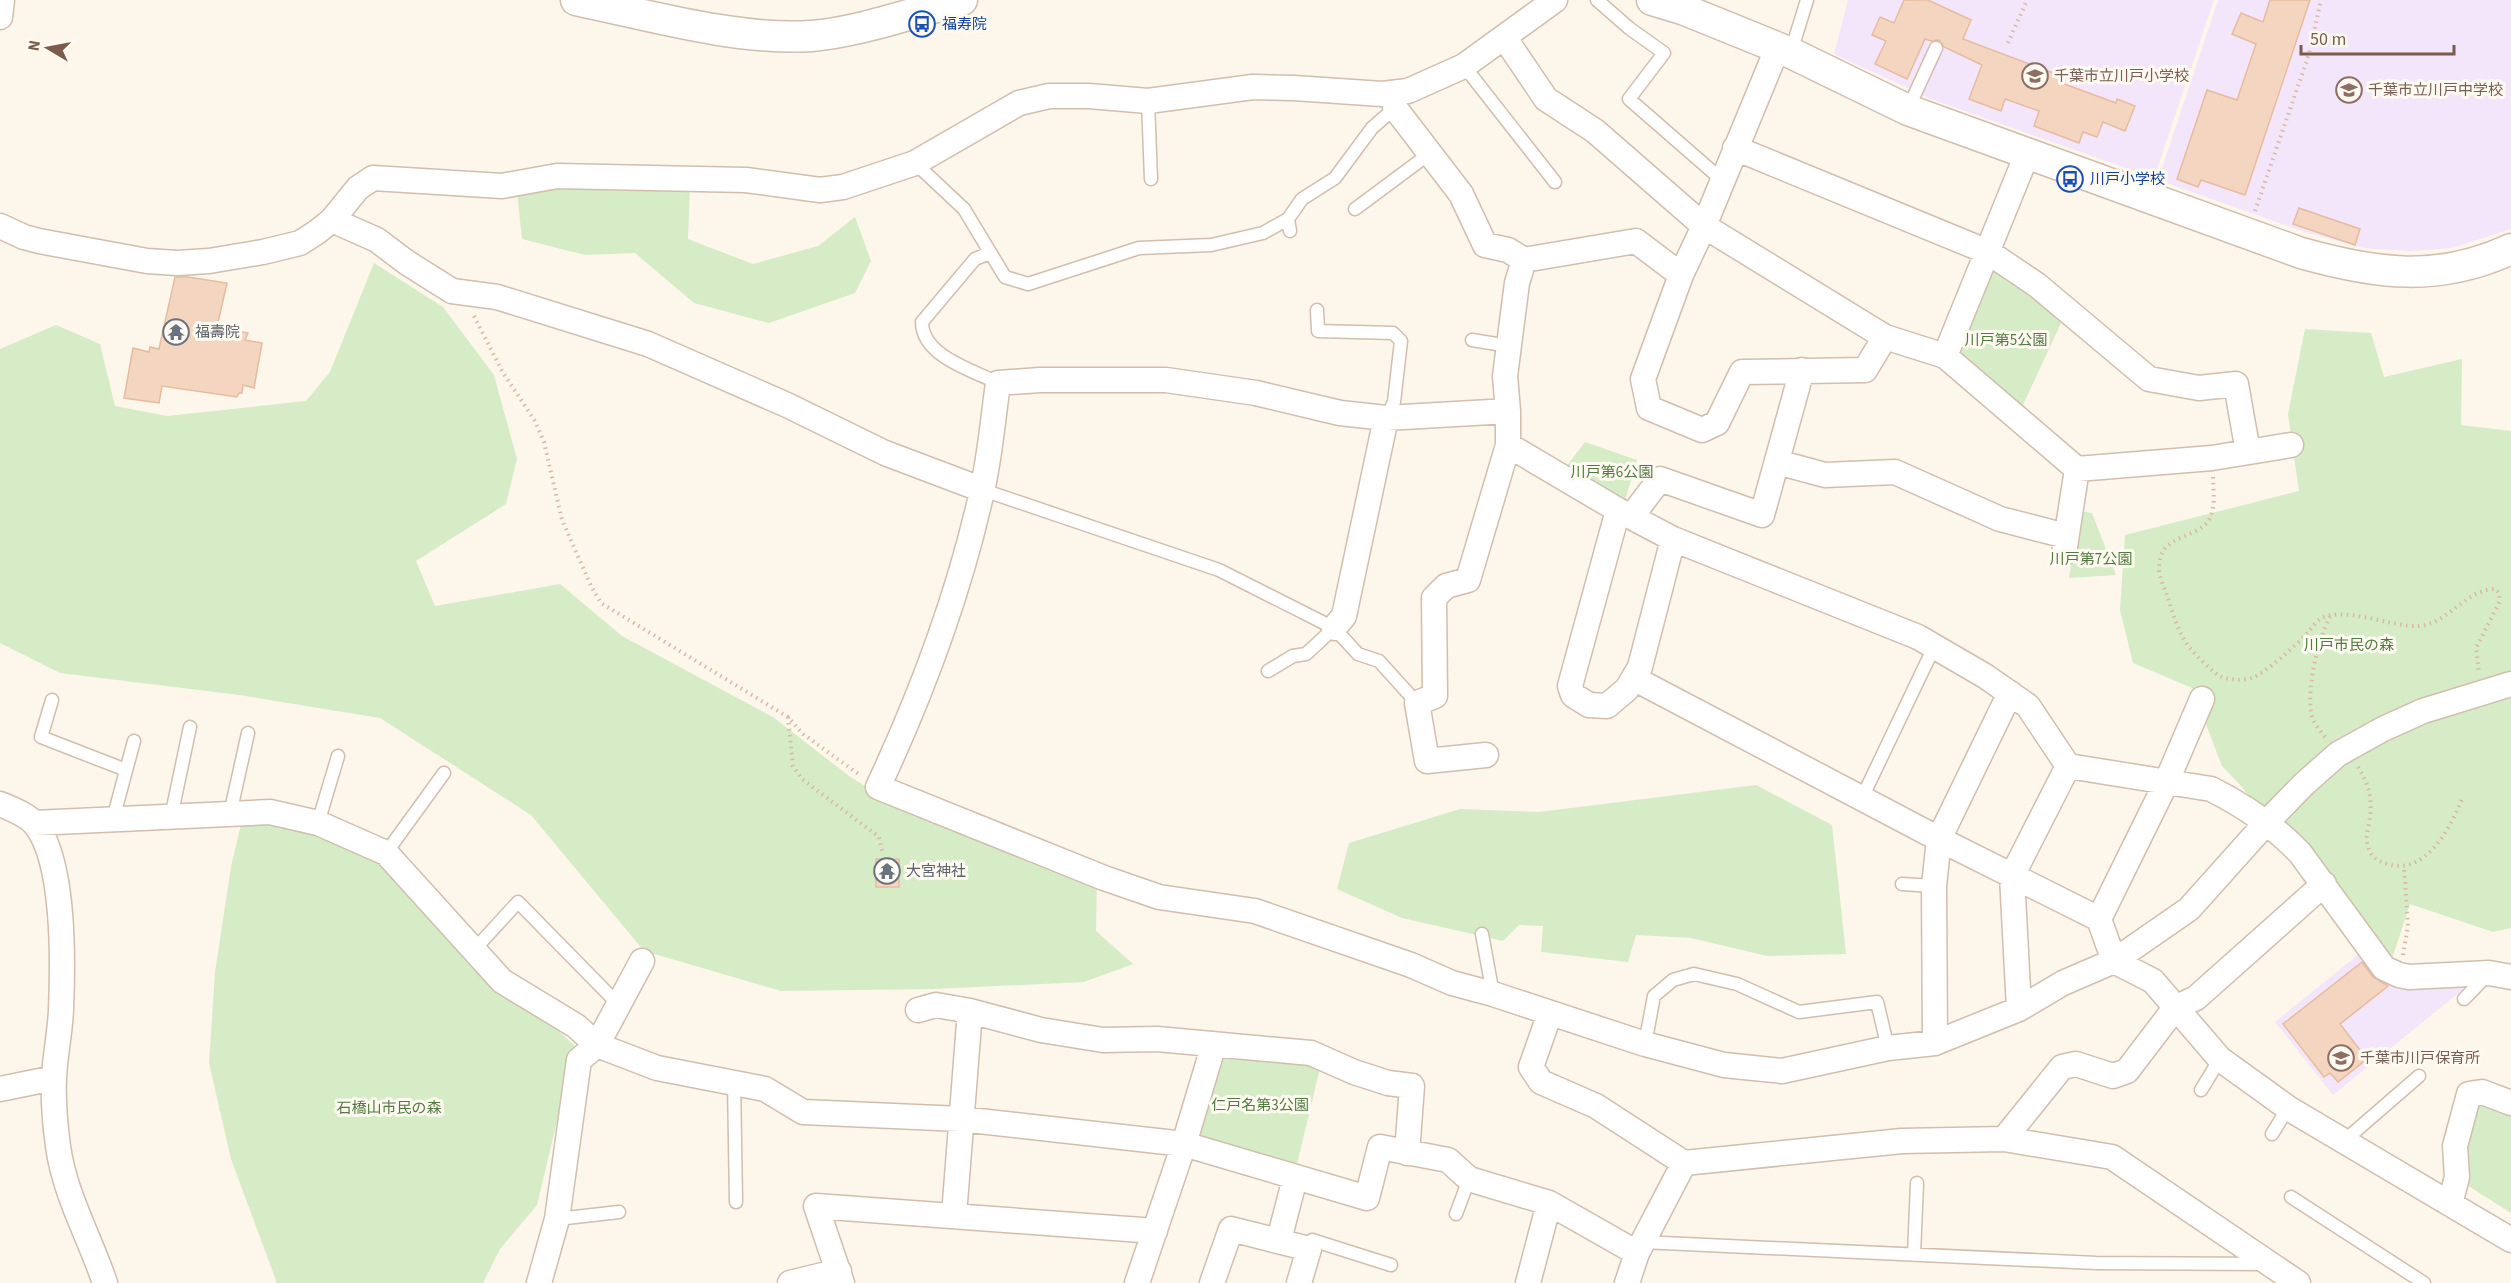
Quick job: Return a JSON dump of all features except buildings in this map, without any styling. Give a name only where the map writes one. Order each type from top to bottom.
[{"type":"street","points":[[0,17],[2,0]]},
{"type":"street","points":[[576,0],[710,27],[777,35],[811,36],[843,31],[962,0]]},
{"type":"street","points":[[0,226],[39,241],[147,261],[177,263],[209,261],[300,243],[332,220],[358,188],[373,178],[502,186],[557,176],[746,180],[820,190],[843,187],[915,163],[1019,103],[1048,96],[1148,101],[1253,87],[1382,94],[1402,100],[1464,66],[1555,0]]},
{"type":"street","points":[[1652,0],[1685,10],[1784,51],[1908,110],[2301,254],[2338,264],[2395,272],[2424,272],[2454,269],[2511,249]]},
{"type":"street","points":[[1504,37],[1546,99],[1594,131],[1704,226],[1885,337],[1945,356],[2076,469],[2212,458],[2291,445]]},
{"type":"street","points":[[1784,51],[1735,148],[1704,226],[1681,275],[1643,379],[1649,408],[1702,430],[1718,423],[1742,372],[1866,370],[1885,337]]},
{"type":"street","points":[[1402,100],[1429,154],[1461,194],[1485,245],[1508,250],[1524,260],[1636,241],[1681,275]]},
{"type":"street","points":[[1735,148],[1988,252],[2037,285],[2149,379],[2199,388],[2236,384],[2248,452]]},
{"type":"street","points":[[1945,356],[2027,154]]},
{"type":"street","points":[[332,220],[377,240],[406,262],[452,291],[497,297],[648,344],[787,405],[885,453],[983,490]]},
{"type":"street","points":[[1486,755],[1427,761],[1417,703],[1435,696],[1434,598],[1446,586],[1468,580],[1508,445],[1505,376],[1517,283],[1524,260]]},
{"type":"street","points":[[1673,539],[1652,624],[1635,679],[1607,706],[1589,705],[1573,695],[1570,686],[1625,514],[1660,479],[1762,515],[1802,370]]},
{"type":"street","points":[[1508,411],[1386,417],[1340,413],[1256,393],[1166,380],[998,383],[983,490],[962,570],[927,678],[878,787],[1104,878],[1159,897],[1254,911],[1411,965],[1452,983],[1550,1012],[1645,1044],[1724,1065],[1782,1071],[1888,1048],[1935,1043],[2019,1009],[2063,983],[2114,961],[2189,909],[2266,823],[2304,784],[2341,753],[2383,729],[2423,711],[2482,691],[2511,684]]},
{"type":"street","points":[[1335,628],[1344,616],[1386,417]]},
{"type":"street","points":[[1508,445],[1625,514],[1673,539],[1918,637],[2028,706],[2068,766],[2211,789],[2230,798],[2288,840],[2324,884],[2384,968],[2399,975],[2500,975]]},
{"type":"street","points":[[1776,462],[1825,475],[1895,472],[2065,545],[2076,469]]},
{"type":"street","points":[[1635,679],[1939,839],[2099,919],[2114,961],[2153,981],[2220,1059],[2288,1108],[2511,1240]]},
{"type":"street","points":[[1935,1043],[1934,886],[1939,839],[2010,693]]},
{"type":"street","points":[[2099,919],[2166,783],[2202,699]]},
{"type":"street","points":[[2019,1009],[2012,876],[2068,766]]},
{"type":"street","points":[[0,804],[18,811],[34,823],[47,842],[56,873],[60,911],[61,1010],[54,1078],[58,1149],[76,1211],[105,1283]]},
{"type":"street","points":[[34,823],[270,812],[318,823],[386,853],[502,981],[576,1026],[597,1045],[657,1068],[734,1081],[765,1089],[802,1112],[961,1119],[1184,1144],[1366,1198],[1380,1148],[1448,1160],[1469,1179],[1550,1203],[1640,1247]]},
{"type":"street","points":[[2004,1139],[2062,1066],[2076,1064],[2113,1076],[2127,1071],[2175,1008],[2196,998],[2324,884]]},
{"type":"street","points":[[539,1283],[557,1219],[579,1060],[597,1045],[642,961]]},
{"type":"street","points":[[918,1010],[936,1005],[970,1011],[1041,1030],[1103,1040],[1157,1039],[1311,1053],[1354,1072],[1388,1083],[1412,1086],[1407,1153]]},
{"type":"street","points":[[954,1215],[970,1011]]},
{"type":"street","points":[[1550,1012],[1531,1067],[1541,1082],[1596,1106],[1684,1163],[1902,1140],[2004,1139],[2112,1157],[2298,1283]]},
{"type":"street","points":[[1137,1283],[1184,1144],[1214,1044]]},
{"type":"street","points":[[0,1089],[54,1078]]},
{"type":"street","points":[[2450,1204],[2457,1177],[2455,1146],[2469,1094],[2482,1092],[2511,1103]]},
{"type":"street","points":[[1627,1283],[1640,1247],[1684,1163]]},
{"type":"street","points":[[1279,1240],[1295,1178]]},
{"type":"street","points":[[1528,1283],[1550,1203]]},
{"type":"street","points":[[790,1283],[840,1277],[816,1206],[1155,1231]]},
{"type":"street","points":[[1212,1283],[1232,1229],[1309,1249],[1299,1283]]},
{"type":"lane","points":[[1597,0],[1629,28],[1664,53],[1629,99],[1722,180]]},
{"type":"lane","points":[[1784,51],[1807,0]]},
{"type":"lane","points":[[1908,110],[1936,48]]},
{"type":"lane","points":[[1464,66],[1555,182]]},
{"type":"lane","points":[[915,163],[964,209],[1005,277],[1028,284],[1139,248],[1211,245],[1263,233],[1288,219],[1302,199],[1335,178],[1372,128],[1402,100]]},
{"type":"lane","points":[[1148,101],[1151,179]]},
{"type":"lane","points":[[1355,209],[1429,154]]},
{"type":"lane","points":[[1288,219],[1290,231]]},
{"type":"lane","points":[[990,253],[975,259],[922,322],[922,331],[937,352],[998,383]]},
{"type":"lane","points":[[1317,310],[1318,331],[1393,333],[1401,341],[1394,402],[1386,417]]},
{"type":"lane","points":[[1472,340],[1509,346]]},
{"type":"lane","points":[[983,490],[1219,570],[1335,628],[1358,654],[1379,661],[1417,703]]},
{"type":"lane","points":[[1268,671],[1293,657],[1306,654],[1335,628]]},
{"type":"lane","points":[[1862,798],[1934,647]]},
{"type":"lane","points":[[52,700],[41,737],[126,770]]},
{"type":"lane","points":[[171,817],[190,727]]},
{"type":"lane","points":[[230,814],[248,733]]},
{"type":"lane","points":[[114,819],[134,741]]},
{"type":"lane","points":[[318,823],[338,756]]},
{"type":"lane","points":[[386,853],[444,773]]},
{"type":"lane","points":[[1902,884],[1934,886]]},
{"type":"lane","points":[[474,950],[518,902],[619,1005]]},
{"type":"lane","points":[[1482,934],[1493,994]]},
{"type":"lane","points":[[1645,1044],[1654,996],[1673,980],[1694,974],[1737,984],[1799,1012],[1877,1002],[1888,1048]]},
{"type":"lane","points":[[2464,999],[2500,975]]},
{"type":"lane","points":[[2201,1090],[2220,1059]]},
{"type":"lane","points":[[2344,1141],[2419,1076]]},
{"type":"lane","points":[[734,1081],[736,1202]]},
{"type":"lane","points":[[2272,1134],[2288,1108]]},
{"type":"lane","points":[[1456,1214],[1469,1179]]},
{"type":"lane","points":[[1914,1255],[1917,1182]]},
{"type":"lane","points":[[2291,1197],[2424,1283]]},
{"type":"lane","points":[[557,1219],[619,1212]]},
{"type":"lane","points":[[1309,1249],[1312,1240],[1391,1265]]},
{"type":"lane","points":[[1640,1247],[2096,1263],[2271,1264]]},
{"type":"path","points":[[2008,43],[2027,0]]},
{"type":"path","points":[[2252,220],[2308,54],[2322,0]]},
{"type":"path","points":[[452,291],[474,317],[501,371],[535,421],[544,442],[562,520],[586,576],[601,603],[788,717],[803,734],[878,787]]},
{"type":"path","points":[[2212,458],[2211,516],[2202,526],[2165,546],[2160,556],[2159,570],[2174,618],[2185,643],[2219,676],[2231,679],[2252,678],[2308,633],[2320,619],[2331,616],[2363,616],[2418,626],[2435,622],[2454,611],[2472,595],[2495,589],[2499,594],[2499,601],[2476,648],[2482,691]]},
{"type":"path","points":[[2331,616],[2318,646],[2310,702],[2311,715],[2316,725],[2366,781],[2372,795],[2366,837],[2371,854],[2378,861],[2404,867],[2415,863],[2443,837],[2462,799]]},
{"type":"path","points":[[788,717],[793,766],[802,779],[879,837],[883,855]]},
{"type":"path","points":[[2399,975],[2408,926],[2404,867]]},
{"type":"shaded area","name":"千葉市立川戸小学校","points":[[1848,0],[2214,0],[2154,178],[1931,99],[1834,54]]},
{"type":"shaded area","name":"千葉市立川戸中学校","points":[[2218,0],[2511,0],[2511,229],[2452,248],[2410,251],[2364,248],[2305,232],[2158,180]]},
{"type":"shaded area","name":"千葉市川戸保育所","points":[[2364,950],[2383,972],[2477,978],[2333,1095],[2275,1022]]},
{"type":"green space","points":[[515,173],[690,186],[688,239],[753,264],[818,246],[855,217],[871,261],[855,293],[769,323],[694,303],[635,253],[585,255],[522,239]]},
{"type":"green space","points":[[374,263],[443,307],[494,375],[517,459],[506,504],[416,561],[435,606],[560,584],[622,636],[773,717],[849,776],[889,801],[1097,875],[1096,931],[1133,964],[1084,982],[934,989],[781,991],[644,951],[531,815],[380,718],[239,695],[60,673],[0,643],[0,349],[56,325],[100,344],[115,406],[167,416],[306,401],[330,372]]},
{"type":"green space","name":"川戸第5公園","points":[[1999,270],[2062,321],[2022,407],[1959,360],[1957,348],[1988,274]]},
{"type":"green space","name":"川戸市民の森","points":[[2305,329],[2371,333],[2384,377],[2462,359],[2461,425],[2511,431],[2511,928],[2493,932],[2410,904],[2390,965],[2222,766],[2192,688],[2133,663],[2120,610],[2125,535],[2299,491],[2288,414]]},
{"type":"green space","name":"川戸第6公園","points":[[1585,442],[1637,460],[1624,504],[1566,467]]},
{"type":"green space","name":"川戸第7公園","points":[[2080,511],[2092,513],[2116,575],[2069,578]]},
{"type":"green space","points":[[1756,785],[1832,825],[1846,954],[1767,956],[1691,938],[1636,935],[1628,962],[1541,952],[1543,926],[1519,925],[1503,941],[1402,918],[1337,889],[1349,843],[1460,809],[1539,812]]},
{"type":"green space","name":"石橋山市民の森","points":[[282,815],[342,840],[399,878],[505,991],[575,1046],[537,1205],[500,1249],[483,1283],[277,1283],[231,1159],[209,1063],[215,972],[231,867],[242,820]]},
{"type":"green space","name":"仁戸名第3公園","points":[[1223,1055],[1321,1064],[1296,1168],[1198,1136]]},
{"type":"green space","points":[[2478,1099],[2511,1111],[2511,1213],[2462,1182],[2461,1149]]},
{"type":"place","name":"福寿院","points":[[922,24]]},
{"type":"place","name":"千葉市立川戸小学校","points":[[2035,76]]},
{"type":"place","name":"千葉市立川戸中学校","points":[[2349,90]]},
{"type":"place","name":"川戸小学校","points":[[2070,179]]},
{"type":"place","name":"福壽院","points":[[176,332]]},
{"type":"place","name":"大宮神社","points":[[887,871]]},
{"type":"place","name":"千葉市川戸保育所","points":[[2341,1058]]}]
